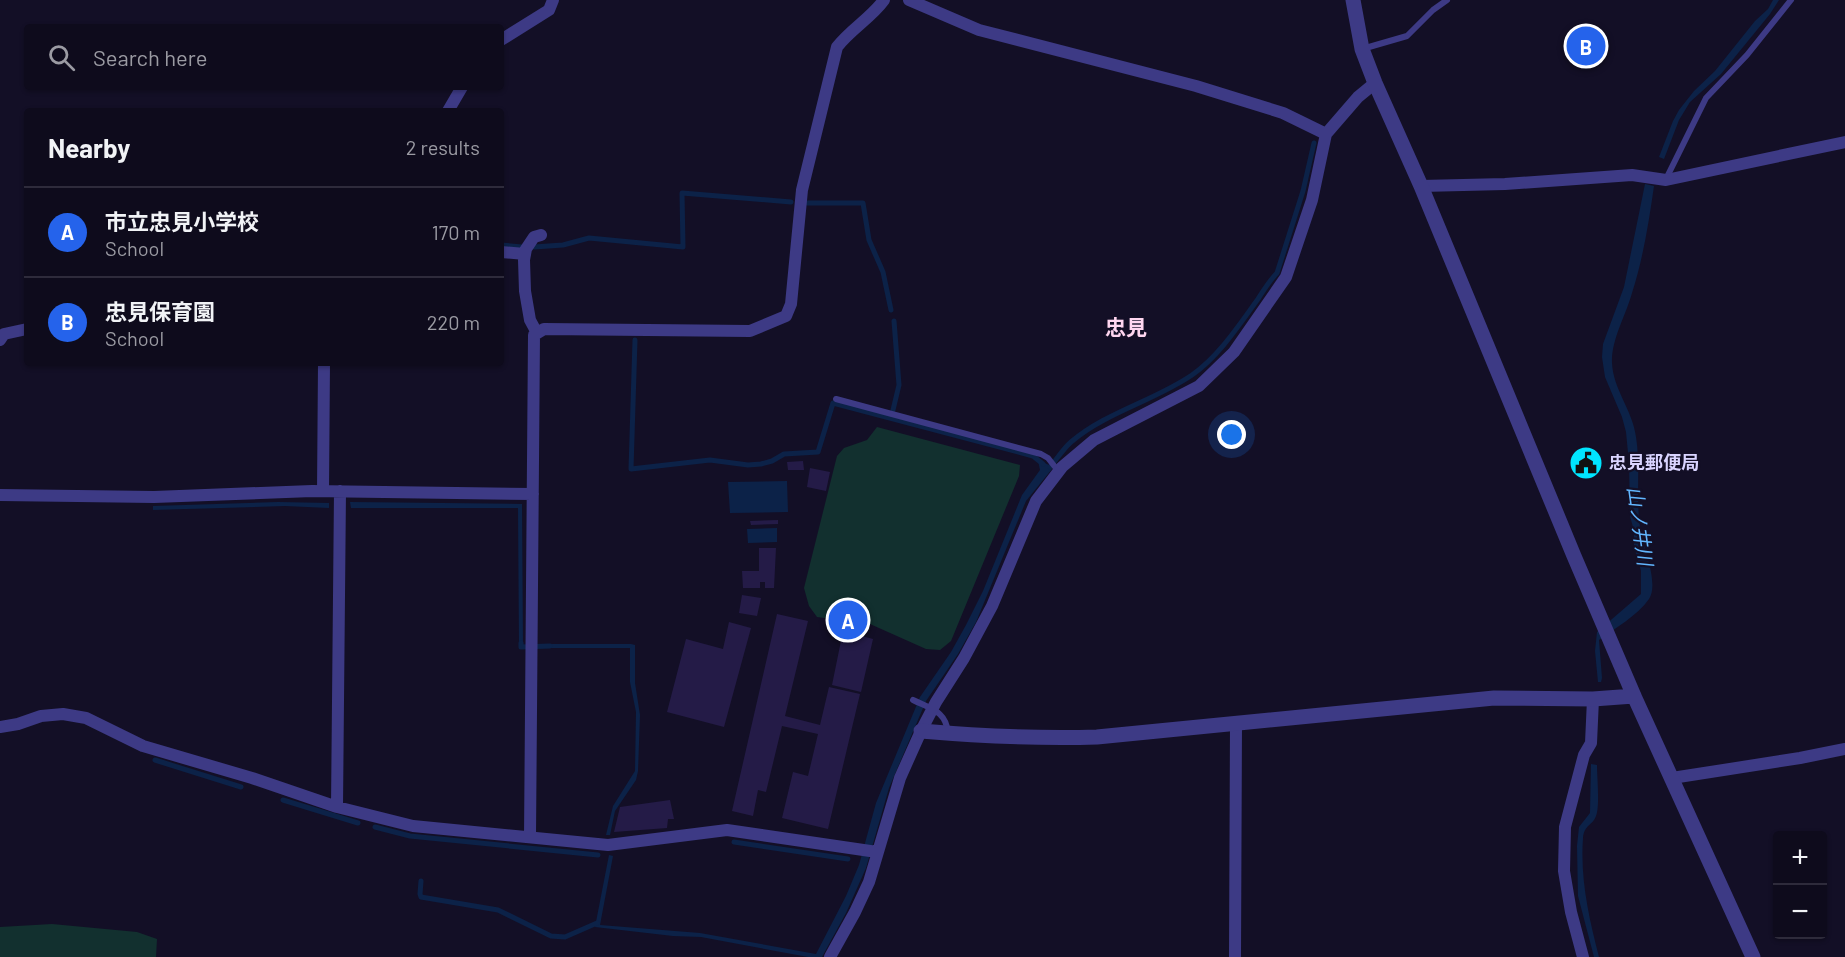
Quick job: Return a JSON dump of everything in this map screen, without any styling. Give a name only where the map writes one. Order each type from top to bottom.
[{"type":"street","points":[[504,38],[549,10],[553,0]]},
{"type":"street","points":[[530,837],[534,335],[544,329],[750,331],[786,316],[791,304],[802,190],[837,47],[846,36],[876,11],[884,0]]},
{"type":"street","points":[[909,0],[979,30],[1196,86],[1283,113],[1326,134]]},
{"type":"street","points":[[1353,0],[1362,49],[1375,83],[1421,186],[1634,696],[1753,957]]},
{"type":"street","points":[[830,957],[869,882],[900,778],[929,708],[964,658],[992,606],[1036,501],[1059,472],[1094,440],[1199,386],[1234,352],[1286,278],[1312,200],[1326,134],[1358,97],[1375,83]]},
{"type":"street","points":[[450,108],[460,90]]},
{"type":"street","points":[[1421,186],[1505,184],[1632,175],[1666,180],[1845,142]]},
{"type":"street","points":[[537,333],[530,320],[525,291],[525,254],[534,237],[542,235]]},
{"type":"street","points":[[504,252],[525,254]]},
{"type":"street","points":[[0,340],[4,334],[24,330]]},
{"type":"street","points":[[323,491],[324,366]]},
{"type":"street","points":[[0,495],[154,497],[323,491],[533,494]]},
{"type":"street","points":[[337,807],[340,491]]},
{"type":"street","points":[[921,731],[984,737],[1056,739],[1150,733],[1494,698],[1593,699],[1634,696]]},
{"type":"street","points":[[1583,957],[1571,912],[1564,871],[1565,827],[1584,755],[1591,743],[1593,699]]},
{"type":"street","points":[[0,726],[52,715],[63,714],[86,718],[143,746],[252,778],[337,807],[413,826],[609,845],[728,830],[877,852]]},
{"type":"street","points":[[1235,957],[1236,723]]},
{"type":"street","points":[[1672,778],[1800,758],[1845,748]]},
{"type":"lane","points":[[1362,49],[1407,36],[1433,10],[1447,0]]},
{"type":"lane","points":[[1666,180],[1706,98],[1747,56],[1791,0]]},
{"type":"lane","points":[[836,399],[1041,454],[1048,458],[1059,472]]},
{"type":"lane","points":[[913,700],[939,713],[947,722],[948,733]]},
{"type":"green space","points":[[877,427],[1020,465],[1019,476],[951,641],[940,650],[926,649],[870,624],[817,617],[809,606],[804,588],[837,456],[844,448],[867,440]]},
{"type":"green space","points":[[52,924],[137,932],[157,939],[156,957],[0,957],[0,927]]},
{"type":"water","points":[[1773,0],[1779,0],[1770,14],[1721,74],[1690,102],[1679,120],[1664,159],[1659,157],[1679,110],[1694,91],[1715,71],[1755,21],[1768,9]]},
{"type":"water","points":[[1645,184],[1654,186],[1645,240],[1636,280],[1614,345],[1612,363],[1613,373],[1636,437],[1639,521],[1652,576],[1652,593],[1638,611],[1599,640],[1602,678],[1601,682],[1598,682],[1595,651],[1597,632],[1641,594],[1641,571],[1634,546],[1634,531],[1630,516],[1626,432],[1605,377],[1602,357],[1603,344],[1624,287]]},
{"type":"water","points":[[1038,460],[1052,469],[1026,501],[976,622],[958,654],[926,701],[889,788],[866,868],[846,913],[822,957],[808,957],[701,937],[595,927],[609,855],[613,856],[600,925],[700,933],[816,954],[859,865],[876,803],[920,697],[951,652],[983,591],[1022,495],[1040,470]]},
{"type":"water","points":[[787,481],[788,512],[730,513],[728,482]]},
{"type":"water","points":[[278,502],[329,503],[329,508],[285,506],[153,510],[153,506]]},
{"type":"water","points":[[350,502],[522,504],[523,648],[519,648],[518,508],[351,508]]},
{"type":"water","points":[[777,528],[777,542],[748,543],[747,529]]},
{"type":"water","points":[[543,644],[635,645],[635,683],[640,715],[638,771],[636,780],[615,811],[610,835],[606,835],[613,806],[635,771],[636,712],[630,682],[630,648],[543,648]]},
{"type":"water","points":[[1591,764],[1597,765],[1598,806],[1595,819],[1584,834],[1582,853],[1584,883],[1599,957],[1594,957],[1578,896],[1577,846],[1579,827],[1590,813]]},
{"type":"building","points":[[803,461],[804,470],[788,470],[787,462]]},
{"type":"building","points":[[810,468],[830,472],[826,491],[807,487]]},
{"type":"building","points":[[778,520],[778,524],[751,525],[750,521]]},
{"type":"building","points":[[759,548],[776,548],[774,588],[765,588],[765,582],[760,582],[760,588],[743,588],[742,571],[759,571]]},
{"type":"building","points":[[742,595],[761,598],[757,616],[739,613]]},
{"type":"building","points":[[777,614],[808,621],[785,716],[820,725],[829,687],[860,694],[828,829],[782,818],[793,772],[808,776],[818,734],[782,726],[766,792],[758,790],[753,816],[732,811]]},
{"type":"building","points":[[729,622],[751,628],[724,727],[667,712],[686,639],[723,649]]},
{"type":"building","points":[[843,631],[873,639],[861,692],[832,685]]},
{"type":"building","points":[[670,800],[674,819],[668,819],[667,828],[614,832],[620,807]]},
{"type":"waterway","points":[[1050,467],[1068,445],[1085,432],[1192,375],[1228,340],[1277,273],[1303,191],[1314,143]]},
{"type":"waterway","points":[[534,247],[563,245],[589,238],[683,247],[682,193],[791,202]]},
{"type":"waterway","points":[[807,203],[863,203],[869,240],[883,272],[891,310]]},
{"type":"waterway","points":[[504,245],[522,247]]},
{"type":"waterway","points":[[893,410],[899,385],[894,321]]},
{"type":"waterway","points":[[635,340],[631,469],[710,460],[748,465],[761,464],[784,454],[818,452],[833,403],[1033,456],[1043,464]]},
{"type":"waterway","points":[[521,643],[521,647],[550,646]]},
{"type":"waterway","points":[[155,760],[241,787]]},
{"type":"waterway","points":[[283,800],[358,823]]},
{"type":"waterway","points":[[375,827],[410,836],[598,855]]},
{"type":"waterway","points":[[734,842],[848,859]]},
{"type":"waterway","points":[[421,881],[421,897],[498,910],[551,936],[565,937],[597,923]]},
{"type":"place","name":"忠見保育園","points":[[1586,46]]},
{"type":"place","name":"忠見郵便局","points":[[1586,463]]},
{"type":"place","name":"市立忠見小学校","points":[[848,620]]},
{"type":"district","name":"忠見","points":[[1126,328]]},
{"type":"water label","name":"山ノ井川","points":[[1640,526]]}]
